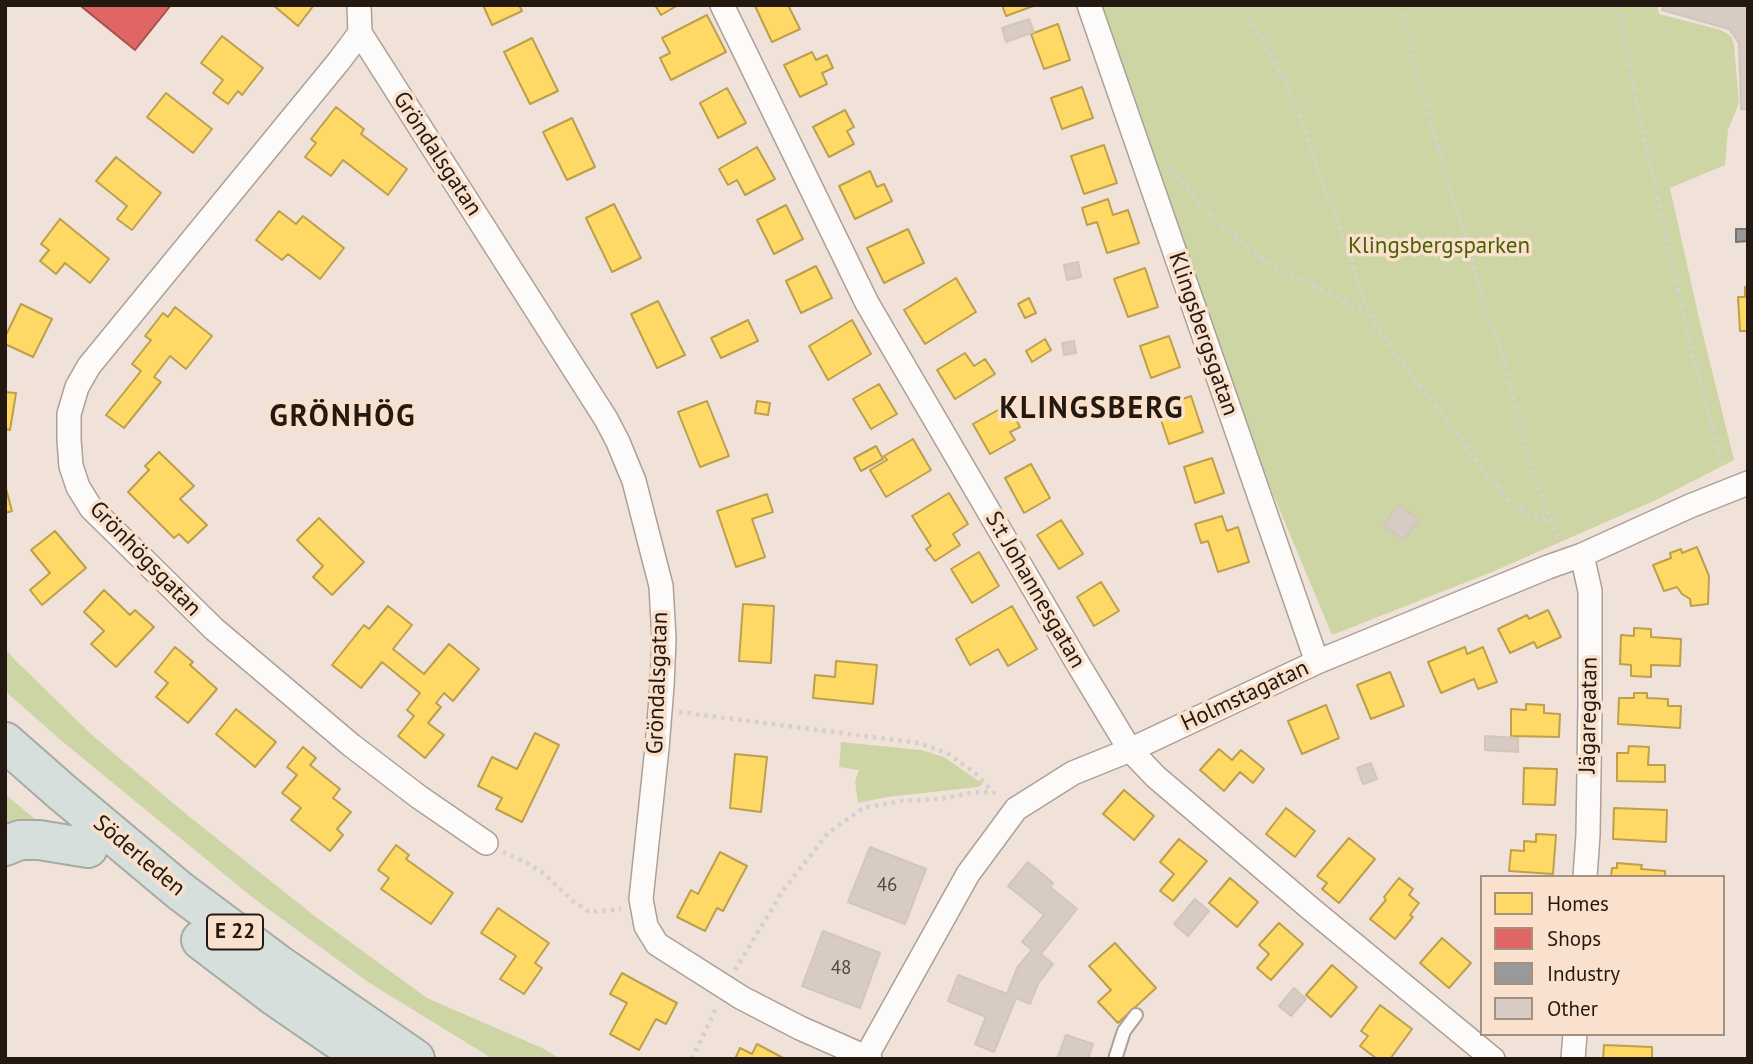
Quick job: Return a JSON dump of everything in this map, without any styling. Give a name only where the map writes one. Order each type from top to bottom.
[{"type":"highway","name":"Söderleden","points":[[5,742],[180,891],[279,965],[415,1059]]},
{"type":"highway","name":"Söderleden","points":[[5,778],[167,914],[276,997],[366,1059]]},
{"type":"highway","points":[[5,846],[20,841],[39,840],[88,848]]},
{"type":"street","points":[[359,5],[360,33]]},
{"type":"street","name":"S:t Johannesgatan","points":[[722,5],[867,303],[1130,750],[1156,777],[1311,909],[1493,1059]]},
{"type":"street","name":"Klingsbergsgatan","points":[[1089,5],[1317,662]]},
{"type":"street","name":"Gröndalsgatan","points":[[360,33],[599,408],[618,442],[634,481],[660,586],[664,639],[660,710],[641,899],[646,926],[657,944],[726,988],[800,1028],[868,1058]]},
{"type":"street","name":"Grönhögsgatan","points":[[360,33],[89,366],[77,387],[69,414],[71,467],[78,487],[91,508],[214,629],[351,745],[419,797],[486,843]]},
{"type":"street","name":"Holmstagatan","points":[[868,1058],[968,873],[1016,809],[1073,773],[1130,750],[1317,662],[1548,567],[1572,551],[1748,483]]},
{"type":"street","name":"Jägaregatan","points":[[1572,551],[1590,591],[1590,719],[1585,875]]},
{"type":"street","points":[[1573,1059],[1575,1036]]},
{"type":"lane","points":[[1115,1059],[1124,1031],[1136,1015]]},
{"type":"path","points":[[1236,5],[1256,28],[1288,88],[1350,255],[1367,312],[1392,349],[1512,504],[1530,517],[1551,521]]},
{"type":"path","points":[[1400,5],[1486,313],[1503,356],[1522,435],[1551,521],[1572,551]]},
{"type":"path","points":[[1618,5],[1642,128],[1694,361],[1724,473]]},
{"type":"path","points":[[1164,161],[1218,222],[1274,267],[1367,312]]},
{"type":"path","points":[[660,710],[919,743],[947,754],[975,773],[993,792],[1016,809]]},
{"type":"path","points":[[692,1059],[741,958],[782,892],[828,833],[863,808],[900,801],[993,792]]},
{"type":"path","points":[[486,843],[543,873],[589,912],[642,908]]},
{"type":"green space","name":"Klingsbergsparken","points":[[1101,5],[1657,5],[1659,14],[1721,30],[1731,36],[1739,103],[1728,130],[1725,165],[1670,188],[1734,460],[1656,500],[1492,572],[1332,635],[1265,475]]},
{"type":"green space","points":[[5,648],[93,736],[316,917],[427,998],[542,1048],[561,1059],[493,1059],[368,982],[252,897],[5,691]]},
{"type":"green space","points":[[841,742],[921,750],[944,757],[983,784],[978,787],[887,797],[858,803],[855,781],[859,770],[839,767]]},
{"type":"green space","points":[[5,794],[41,824],[5,829]]},
{"type":"building: Homes","points":[[273,5],[314,5],[298,26]]},
{"type":"building: Homes","points":[[483,5],[519,5],[522,11],[492,25]]},
{"type":"building: Homes","points":[[655,5],[678,5],[661,15]]},
{"type":"building: Homes","points":[[788,5],[800,29],[772,42],[755,6]]},
{"type":"building: Homes","points":[[1002,5],[1036,5],[1006,16]]},
{"type":"building: Homes","points":[[707,15],[726,52],[671,80],[660,58],[670,53],[662,38]]},
{"type":"building: Homes","points":[[1058,24],[1070,60],[1044,69],[1031,34]]},
{"type":"building: Homes","points":[[222,36],[263,68],[242,95],[238,91],[228,104],[213,93],[223,80],[201,63]]},
{"type":"building: Homes","points":[[532,38],[558,91],[530,104],[504,52]]},
{"type":"building: Homes","points":[[812,52],[816,60],[827,55],[833,68],[822,73],[827,84],[800,97],[784,65]]},
{"type":"building: Homes","points":[[1082,87],[1093,118],[1062,129],[1051,98]]},
{"type":"building: Homes","points":[[727,88],[746,123],[718,138],[700,103]]},
{"type":"building: Homes","points":[[166,93],[212,129],[193,153],[147,117]]},
{"type":"building: Homes","points":[[336,107],[364,129],[361,134],[407,169],[388,195],[343,160],[331,176],[305,157],[316,143],[311,139]]},
{"type":"building: Homes","points":[[845,110],[854,127],[847,131],[854,144],[829,157],[813,127]]},
{"type":"building: Homes","points":[[572,118],[595,167],[567,180],[543,132]]},
{"type":"building: Homes","points":[[1104,145],[1117,183],[1084,194],[1071,156]]},
{"type":"building: Homes","points":[[757,147],[775,179],[745,195],[737,180],[728,185],[719,169]]},
{"type":"building: Homes","points":[[116,157],[161,193],[132,230],[117,219],[127,206],[96,181]]},
{"type":"building: Homes","points":[[870,171],[877,187],[884,184],[892,201],[855,219],[839,186]]},
{"type":"building: Homes","points":[[1108,199],[1113,215],[1128,210],[1139,243],[1107,253],[1097,222],[1087,225],[1082,208]]},
{"type":"building: Homes","points":[[614,204],[641,258],[612,272],[586,218]]},
{"type":"building: Homes","points":[[786,205],[803,239],[774,254],[757,220]]},
{"type":"building: Homes","points":[[279,211],[296,224],[303,216],[344,248],[320,279],[288,254],[282,260],[256,240]]},
{"type":"building: Homes","points":[[60,219],[109,259],[90,283],[65,263],[56,274],[40,261],[49,250],[41,244]]},
{"type":"building: Homes","points":[[908,229],[924,263],[884,283],[867,248]]},
{"type":"building: Homes","points":[[816,266],[832,298],[801,313],[786,281]]},
{"type":"building: Homes","points":[[1145,268],[1158,307],[1128,317],[1114,279]]},
{"type":"building: Homes","points":[[956,278],[976,312],[925,344],[904,310]]},
{"type":"building: Homes","points":[[1745,287],[1748,287],[1748,331],[1740,331],[1738,297],[1745,297]]},
{"type":"building: Homes","points":[[1029,298],[1036,313],[1025,318],[1018,304]]},
{"type":"building: Homes","points":[[658,301],[685,355],[657,368],[631,314]]},
{"type":"building: Homes","points":[[21,304],[52,319],[33,357],[5,344],[5,337]]},
{"type":"building: Homes","points":[[175,307],[212,336],[186,369],[170,356],[154,377],[161,382],[124,428],[106,415],[141,371],[132,364],[151,340],[145,336],[163,313],[168,317]]},
{"type":"building: Homes","points":[[748,320],[758,341],[721,358],[711,338]]},
{"type":"building: Homes","points":[[852,320],[871,354],[828,380],[809,346]]},
{"type":"building: Homes","points":[[1169,336],[1180,367],[1151,378],[1140,346]]},
{"type":"building: Homes","points":[[1045,339],[1051,350],[1032,362],[1026,351]]},
{"type":"building: Homes","points":[[965,353],[974,366],[985,359],[995,374],[955,399],[937,370]]},
{"type":"building: Homes","points":[[879,384],[897,414],[871,429],[853,399]]},
{"type":"building: Homes","points":[[5,392],[16,393],[10,430],[5,429]]},
{"type":"building: Homes","points":[[1191,396],[1203,432],[1169,444],[1157,408]]},
{"type":"building: Homes","points":[[707,401],[729,456],[700,467],[678,412]]},
{"type":"building: Homes","points":[[757,401],[770,403],[768,415],[755,413]]},
{"type":"building: Homes","points":[[998,410],[1002,418],[1012,412],[1020,427],[1010,432],[1015,440],[990,454],[973,424]]},
{"type":"building: Homes","points":[[913,439],[931,470],[886,497],[870,470],[887,460],[884,456]]},
{"type":"building: Homes","points":[[876,446],[883,459],[861,471],[854,458]]},
{"type":"building: Homes","points":[[159,452],[194,486],[180,499],[207,525],[188,543],[179,534],[174,538],[128,492],[149,470],[145,466]]},
{"type":"building: Homes","points":[[1212,458],[1224,493],[1195,503],[1184,467]]},
{"type":"building: Homes","points":[[1031,464],[1050,498],[1024,513],[1005,478]]},
{"type":"building: Homes","points":[[5,485],[12,511],[5,513]]},
{"type":"building: Homes","points":[[949,493],[968,524],[953,534],[960,545],[935,561],[926,549],[931,546],[912,516]]},
{"type":"building: Homes","points":[[767,494],[773,512],[752,519],[765,557],[736,567],[717,511]]},
{"type":"building: Homes","points":[[1222,516],[1227,531],[1238,527],[1249,562],[1218,572],[1208,541],[1201,543],[1195,524]]},
{"type":"building: Homes","points":[[319,518],[364,562],[332,595],[313,577],[323,566],[297,540]]},
{"type":"building: Homes","points":[[1061,520],[1083,554],[1059,569],[1037,535]]},
{"type":"building: Homes","points":[[55,531],[86,568],[42,605],[30,590],[50,573],[31,550]]},
{"type":"building: Homes","points":[[1697,547],[1709,576],[1708,604],[1691,606],[1690,599],[1677,587],[1664,591],[1653,565],[1671,558],[1670,553],[1681,549],[1682,553]]},
{"type":"building: Homes","points":[[979,552],[999,586],[972,603],[951,569]]},
{"type":"building: Homes","points":[[1101,582],[1119,611],[1094,626],[1077,597]]},
{"type":"building: Homes","points":[[104,590],[130,615],[135,610],[154,627],[116,667],[91,644],[104,631],[84,612]]},
{"type":"building: Homes","points":[[743,604],[774,606],[771,663],[739,661]]},
{"type":"building: Homes","points":[[388,606],[412,625],[393,649],[424,674],[449,644],[479,669],[453,701],[444,693],[436,703],[441,707],[428,723],[444,735],[425,758],[398,736],[414,716],[407,710],[420,693],[382,662],[361,688],[332,665],[364,625],[369,629]]},
{"type":"building: Homes","points":[[1012,606],[1037,649],[1008,666],[998,649],[970,665],[956,639]]},
{"type":"building: Homes","points":[[1548,610],[1561,637],[1537,648],[1534,642],[1510,653],[1498,629],[1527,615],[1529,619]]},
{"type":"building: Homes","points":[[1634,628],[1651,629],[1651,637],[1681,639],[1680,666],[1651,665],[1651,677],[1631,676],[1631,665],[1620,664],[1621,635],[1634,636]]},
{"type":"building: Homes","points":[[175,647],[193,662],[190,665],[217,689],[188,723],[156,697],[168,683],[155,672]]},
{"type":"building: Homes","points":[[1465,647],[1467,654],[1483,647],[1497,682],[1478,689],[1474,679],[1441,693],[1428,662]]},
{"type":"building: Homes","points":[[836,661],[877,665],[873,704],[813,698],[815,675],[835,677]]},
{"type":"building: Homes","points":[[1390,672],[1404,706],[1371,719],[1357,685]]},
{"type":"building: Homes","points":[[1634,693],[1647,693],[1647,698],[1668,699],[1668,706],[1681,706],[1680,728],[1618,724],[1619,698],[1634,698]]},
{"type":"building: Homes","points":[[1526,704],[1544,705],[1544,713],[1560,714],[1559,737],[1511,736],[1511,709],[1526,710]]},
{"type":"building: Homes","points":[[1326,705],[1339,738],[1302,754],[1288,721]]},
{"type":"building: Homes","points":[[236,709],[276,742],[255,767],[216,734]]},
{"type":"building: Homes","points":[[535,733],[559,745],[522,822],[496,809],[502,798],[478,786],[492,757],[517,769]]},
{"type":"building: Homes","points":[[1629,746],[1649,747],[1648,765],[1665,765],[1665,782],[1617,781],[1617,753],[1628,753]]},
{"type":"building: Homes","points":[[303,747],[316,758],[310,765],[340,789],[333,798],[351,812],[337,829],[343,835],[330,851],[291,820],[301,808],[282,793],[297,775],[287,767]]},
{"type":"building: Homes","points":[[1219,749],[1232,760],[1241,750],[1264,769],[1253,783],[1240,772],[1224,791],[1200,770]]},
{"type":"building: Homes","points":[[735,754],[767,757],[761,812],[730,808]]},
{"type":"building: Homes","points":[[1524,768],[1557,769],[1555,805],[1523,804]]},
{"type":"building: Homes","points":[[1124,790],[1154,816],[1134,840],[1103,814]]},
{"type":"building: Homes","points":[[1286,808],[1315,831],[1295,857],[1266,834]]},
{"type":"building: Homes","points":[[1614,808],[1667,810],[1666,842],[1613,839]]},
{"type":"building: Homes","points":[[1536,834],[1556,835],[1553,874],[1509,871],[1511,850],[1524,851],[1524,841],[1536,842]]},
{"type":"building: Homes","points":[[1349,838],[1375,859],[1339,903],[1322,889],[1327,883],[1317,876]]},
{"type":"building: Homes","points":[[1179,839],[1207,861],[1173,901],[1160,891],[1174,874],[1160,862]]},
{"type":"building: Homes","points":[[396,845],[409,855],[406,859],[453,893],[431,924],[381,889],[389,878],[378,870]]},
{"type":"building: Homes","points":[[720,852],[747,866],[723,911],[717,908],[705,931],[677,917],[691,890],[698,894]]},
{"type":"building: Homes","points":[[1617,863],[1642,865],[1641,869],[1665,871],[1665,875],[1611,875],[1612,868],[1617,868]]},
{"type":"building: Homes","points":[[1230,878],[1258,902],[1237,927],[1209,903]]},
{"type":"building: Homes","points":[[1399,878],[1413,889],[1409,895],[1419,903],[1410,915],[1413,917],[1395,939],[1370,919]]},
{"type":"building: Homes","points":[[498,908],[549,943],[535,963],[542,968],[524,994],[500,979],[516,956],[481,933]]},
{"type":"building: Homes","points":[[1279,923],[1303,944],[1271,980],[1257,968],[1269,954],[1259,945]]},
{"type":"building: Homes","points":[[1442,938],[1471,963],[1449,988],[1420,963]]},
{"type":"building: Homes","points":[[1115,943],[1156,988],[1118,1023],[1098,1002],[1111,990],[1089,966]]},
{"type":"building: Homes","points":[[1332,965],[1357,987],[1331,1017],[1306,995]]},
{"type":"building: Homes","points":[[622,973],[677,1003],[666,1024],[656,1019],[639,1050],[610,1034],[627,1003],[610,994]]},
{"type":"building: Homes","points":[[1380,1005],[1412,1029],[1390,1059],[1377,1059],[1360,1046],[1368,1036],[1361,1031]]},
{"type":"building: Homes","points":[[757,1044],[785,1059],[735,1059],[740,1048],[752,1054]]},
{"type":"building: Homes","points":[[1604,1045],[1652,1047],[1652,1059],[1603,1059]]},
{"type":"building: Shops","points":[[171,5],[135,50],[82,7]]},
{"type":"building: Industry","points":[[1736,229],[1748,229],[1748,241],[1736,242]]},
{"type":"building: Other","points":[[1664,5],[1748,5],[1748,109],[1741,109],[1739,43],[1729,29],[1662,10]]},
{"type":"building: Other","points":[[1029,19],[1034,32],[1006,42],[1002,28]]},
{"type":"building: Other","points":[[1078,262],[1081,277],[1067,280],[1064,265]]},
{"type":"building: Other","points":[[1074,341],[1076,353],[1064,355],[1062,343]]},
{"type":"building: Other","points":[[1399,505],[1419,520],[1403,540],[1383,525]]},
{"type":"building: Other","points":[[1485,736],[1518,738],[1518,752],[1485,750]]},
{"type":"building: Other","points":[[1371,763],[1377,779],[1363,784],[1357,768]]},
{"type":"building: Other","points":[[870,847],[926,869],[905,924],[848,902]]},
{"type":"building: Other","points":[[1028,862],[1053,883],[1050,887],[1077,909],[1041,954],[1053,964],[1038,984],[1030,1004],[1016,998],[994,1052],[975,1044],[986,1017],[948,1001],[958,975],[1007,994],[1017,968],[1032,950],[1022,942],[1044,915],[1008,886]]},
{"type":"building: Other","points":[[1195,899],[1209,911],[1188,936],[1174,924]]},
{"type":"building: Other","points":[[823,931],[880,953],[860,1008],[802,986]]},
{"type":"building: Other","points":[[1294,988],[1306,999],[1291,1016],[1279,1006]]},
{"type":"building: Other","points":[[1066,1035],[1093,1044],[1088,1059],[1057,1059]]},
{"type":"district","name":"KLINGSBERG","points":[[1092,409]]},
{"type":"district","name":"GRÖNHÖG","points":[[343,417]]}]
